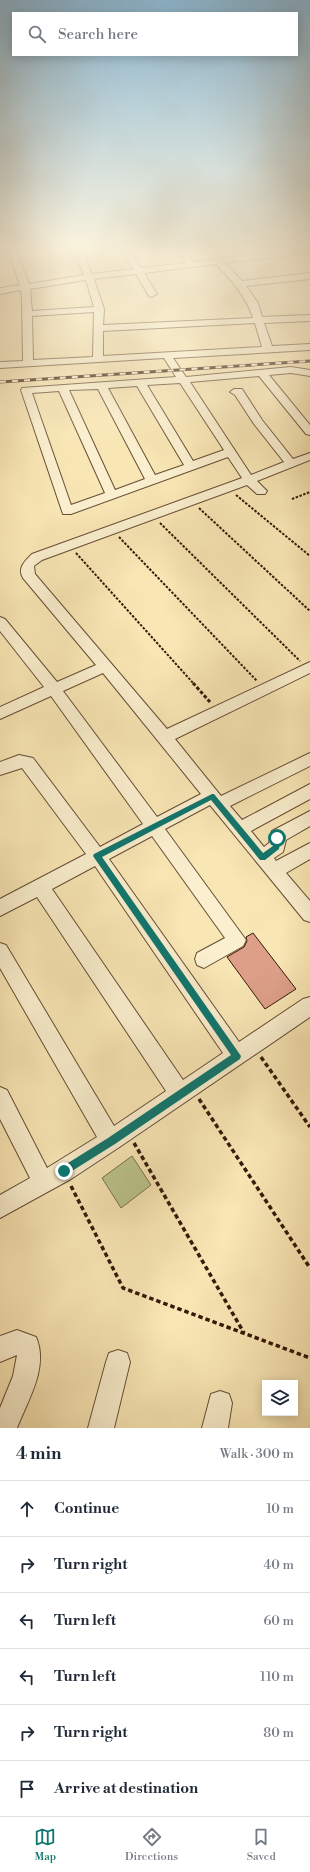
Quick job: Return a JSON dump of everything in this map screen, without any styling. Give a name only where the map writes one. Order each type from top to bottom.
[{"type":"street","points":[[28,318],[28,363]]},
{"type":"street","points":[[98,359],[99,318]]},
{"type":"street","points":[[257,318],[268,350]]},
{"type":"street","points":[[98,328],[310,318]]},
{"type":"street","points":[[0,365],[310,347]]},
{"type":"street","points":[[167,356],[249,480],[261,491]]},
{"type":"street","points":[[230,452],[151,479],[67,511],[26,390],[183,380],[291,370],[310,373]]},
{"type":"street","points":[[262,373],[310,432]]},
{"type":"street","points":[[140,383],[190,465]]},
{"type":"street","points":[[102,386],[151,479]]},
{"type":"street","points":[[63,388],[110,494]]},
{"type":"street","points":[[235,392],[238,391],[258,422],[291,464]]},
{"type":"street","points":[[309,912],[238,829],[164,737],[28,575],[28,565],[37,557],[228,488],[310,456]]},
{"type":"street","points":[[0,622],[54,689],[153,827],[237,940],[204,959]]},
{"type":"street","points":[[0,713],[104,667]]},
{"type":"street","points":[[164,737],[266,690],[309,668]]},
{"type":"street","points":[[1,906],[153,827],[310,759]]},
{"type":"street","points":[[0,770],[19,761],[27,762],[244,1050]]},
{"type":"street","points":[[238,829],[310,791]]},
{"type":"street","points":[[262,857],[277,847],[278,836],[310,818]]},
{"type":"street","points":[[274,871],[310,850]]},
{"type":"street","points":[[40,886],[185,1091]]},
{"type":"street","points":[[0,951],[119,1136]]},
{"type":"street","points":[[0,1207],[64,1171],[119,1136],[310,1006]]},
{"type":"street","points":[[0,1096],[43,1182]]},
{"type":"street","points":[[0,1350],[12,1342],[21,1342],[28,1345],[29,1353],[28,1365],[4,1428]]},
{"type":"street","points":[[101,1428],[118,1362]]},
{"type":"street","points":[[215,1428],[220,1403]]},
{"type":"path","points":[[228,488],[310,556]]},
{"type":"path","points":[[292,499],[310,492]]},
{"type":"path","points":[[191,501],[310,611]]},
{"type":"path","points":[[152,515],[309,668]]},
{"type":"path","points":[[112,530],[266,690]]},
{"type":"path","points":[[69,545],[219,712]]},
{"type":"path","points":[[244,1050],[310,1127]]},
{"type":"path","points":[[185,1091],[310,1268]]},
{"type":"path","points":[[119,1136],[244,1333]]},
{"type":"path","points":[[64,1171],[123,1288],[310,1358]]},
{"type":"green space","points":[[132,1156],[151,1185],[121,1208],[102,1178]]},
{"type":"building","points":[[253,933],[296,989],[265,1009],[227,957],[244,947],[247,941],[246,937]]},
{"type":"railway","points":[[0,382],[310,361]]},
{"type":"route","points":[[64,1171],[112,1141],[237,1056],[97,856],[212,796],[262,857],[277,847],[277,838]]}]
